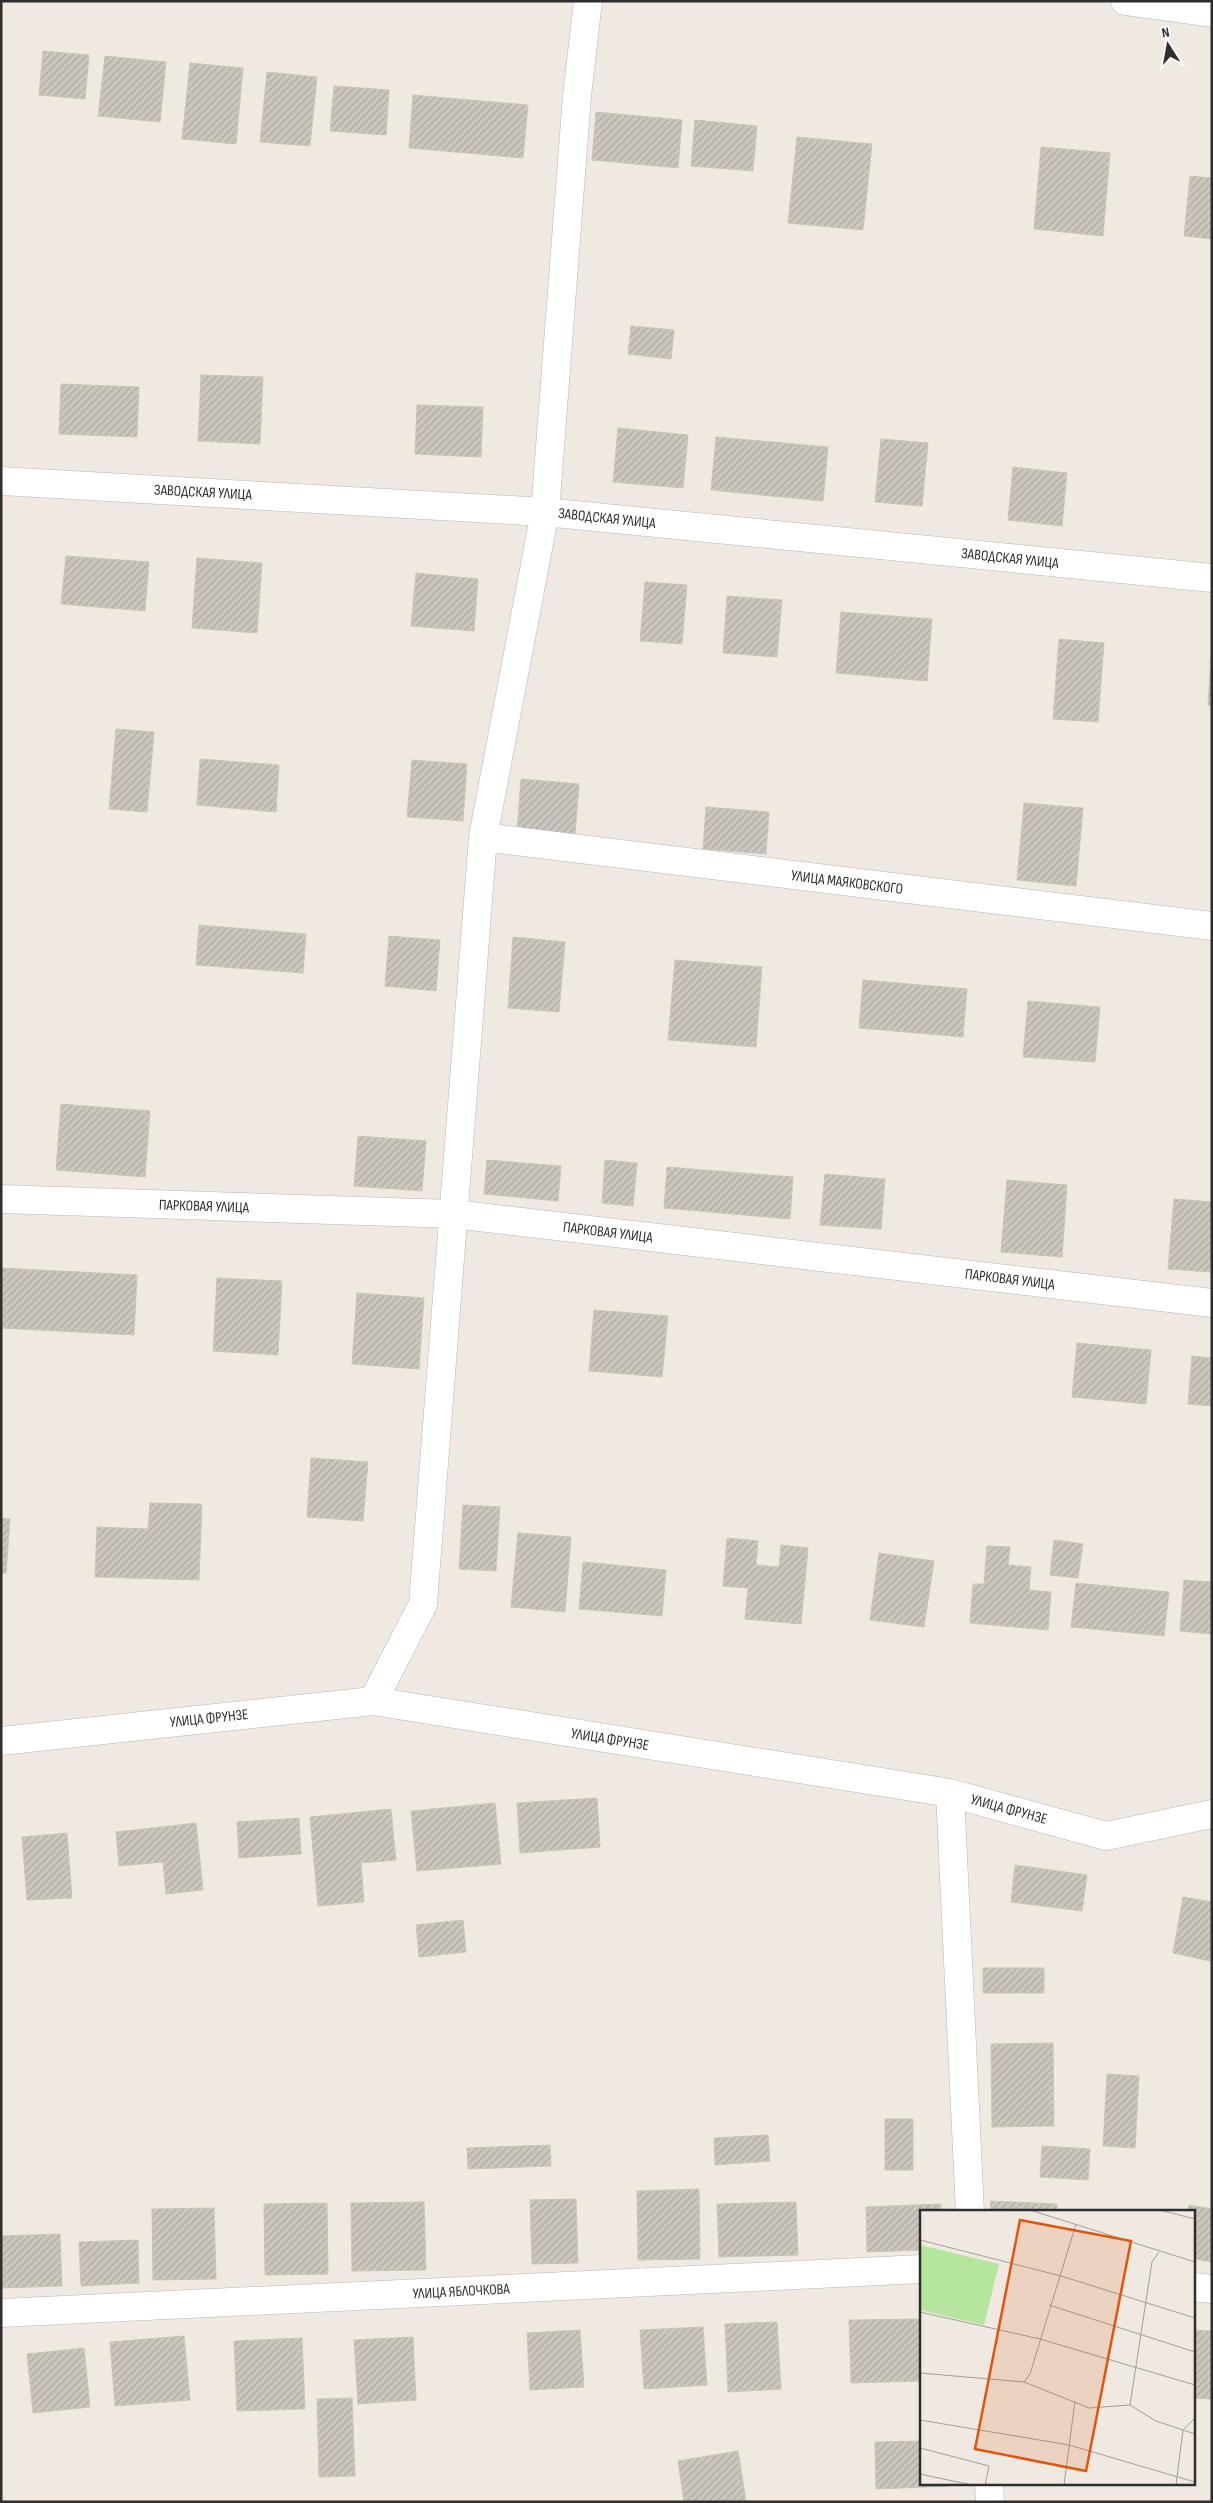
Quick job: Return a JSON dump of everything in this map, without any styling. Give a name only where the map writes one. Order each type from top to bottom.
[{"type":"street","points":[[372,1701],[424,1604],[483,838],[545,512],[577,96],[588,1]]},
{"type":"street","points":[[1125,1],[1212,13]]},
{"type":"street","name":"ЗАВОДСКАЯ УЛИЦА","points":[[1,480],[545,512],[1212,578]]},
{"type":"street","name":"УЛИЦА МАЯКОВСКОГО","points":[[483,838],[1212,926]]},
{"type":"street","name":"ПАРКОВАЯ УЛИЦА","points":[[1,1199],[454,1214],[1212,1303]]},
{"type":"street","name":"УЛИЦА ФРУНЗЕ","points":[[1,1741],[372,1701],[950,1793],[1106,1836],[1212,1814]]},
{"type":"street","points":[[950,1793],[970,2210]]},
{"type":"street","name":"УЛИЦА ЯБЛОЧКОВА","points":[[1,2313],[920,2269]]},
{"type":"street","points":[[1196,2287],[1212,2289]]},
{"type":"street","points":[[989,2486],[990,2502]]},
{"type":"building","points":[[43,51],[89,55],[85,99],[39,95]]},
{"type":"building","points":[[105,56],[166,62],[160,122],[98,116]]},
{"type":"building","points":[[190,63],[243,68],[236,144],[182,139]]},
{"type":"building","points":[[267,72],[317,77],[310,146],[260,142]]},
{"type":"building","points":[[334,86],[389,90],[386,135],[330,131]]},
{"type":"building","points":[[413,95],[528,105],[523,158],[409,148]]},
{"type":"building","points":[[596,112],[682,120],[678,168],[592,160]]},
{"type":"building","points":[[695,120],[757,126],[753,171],[691,166]]},
{"type":"building","points":[[797,137],[872,144],[863,230],[788,223]]},
{"type":"building","points":[[1041,147],[1110,153],[1103,236],[1034,229]]},
{"type":"building","points":[[1190,176],[1212,178],[1212,239],[1184,236]]},
{"type":"building","points":[[631,326],[674,330],[671,359],[628,354]]},
{"type":"building","points":[[201,375],[263,377],[260,444],[198,441]]},
{"type":"building","points":[[61,384],[139,387],[137,437],[59,434]]},
{"type":"building","points":[[417,405],[483,407],[481,457],[415,454]]},
{"type":"building","points":[[618,428],[688,435],[683,488],[613,482]]},
{"type":"building","points":[[716,437],[828,447],[823,501],[711,490]]},
{"type":"building","points":[[881,439],[928,443],[922,506],[875,502]]},
{"type":"building","points":[[1013,467],[1067,473],[1062,526],[1008,520]]},
{"type":"building","points":[[66,556],[149,562],[145,611],[61,604]]},
{"type":"building","points":[[197,558],[262,563],[257,633],[192,628]]},
{"type":"building","points":[[416,573],[478,579],[474,631],[411,626]]},
{"type":"building","points":[[645,582],[687,585],[682,644],[640,641]]},
{"type":"building","points":[[727,596],[782,600],[777,657],[723,653]]},
{"type":"building","points":[[841,612],[932,619],[927,681],[836,673]]},
{"type":"building","points":[[1059,639],[1104,643],[1098,722],[1053,719]]},
{"type":"building","points":[[1212,657],[1212,706],[1208,705]]},
{"type":"building","points":[[116,729],[154,732],[147,812],[109,809]]},
{"type":"building","points":[[200,759],[279,765],[276,812],[197,805]]},
{"type":"building","points":[[412,760],[467,764],[463,821],[407,817]]},
{"type":"building","points":[[521,779],[579,784],[575,835],[517,830]]},
{"type":"building","points":[[1024,803],[1083,808],[1076,886],[1017,880]]},
{"type":"building","points":[[706,807],[769,812],[766,854],[703,849]]},
{"type":"building","points":[[199,925],[306,934],[303,973],[196,965]]},
{"type":"building","points":[[389,936],[440,940],[436,991],[385,986]]},
{"type":"building","points":[[513,937],[565,942],[559,1012],[508,1008]]},
{"type":"building","points":[[675,960],[762,967],[756,1047],[668,1040]]},
{"type":"building","points":[[863,980],[967,989],[963,1037],[859,1028]]},
{"type":"building","points":[[1028,1001],[1100,1007],[1095,1062],[1023,1057]]},
{"type":"building","points":[[61,1104],[150,1111],[145,1177],[56,1170]]},
{"type":"building","points":[[358,1136],[426,1141],[422,1191],[354,1186]]},
{"type":"building","points":[[487,1160],[561,1166],[558,1201],[484,1194]]},
{"type":"building","points":[[605,1160],[637,1163],[633,1206],[602,1203]]},
{"type":"building","points":[[667,1167],[793,1177],[790,1219],[664,1208]]},
{"type":"building","points":[[825,1174],[885,1179],[881,1229],[820,1225]]},
{"type":"building","points":[[1007,1180],[1067,1185],[1062,1257],[1001,1252]]},
{"type":"building","points":[[1174,1199],[1212,1202],[1211,1272],[1168,1269]]},
{"type":"building","points":[[1,1268],[137,1275],[134,1335],[1,1328]]},
{"type":"building","points":[[217,1278],[282,1281],[278,1355],[213,1351]]},
{"type":"building","points":[[357,1293],[424,1298],[419,1369],[352,1364]]},
{"type":"building","points":[[594,1310],[668,1316],[662,1377],[589,1371]]},
{"type":"building","points":[[1077,1343],[1151,1350],[1146,1404],[1072,1397]]},
{"type":"building","points":[[1192,1356],[1212,1358],[1212,1406],[1188,1404]]},
{"type":"building","points":[[311,1458],[368,1462],[363,1521],[307,1517]]},
{"type":"building","points":[[150,1503],[202,1504],[199,1580],[95,1577],[97,1527],[148,1529]]},
{"type":"building","points":[[463,1505],[500,1507],[496,1571],[459,1569]]},
{"type":"building","points":[[1,1518],[10,1519],[6,1573],[1,1573]]},
{"type":"building","points":[[518,1533],[571,1537],[565,1612],[511,1607]]},
{"type":"building","points":[[727,1538],[758,1541],[756,1565],[779,1567],[781,1545],[808,1548],[801,1624],[745,1619],[748,1588],[723,1586]]},
{"type":"building","points":[[1054,1540],[1083,1544],[1078,1578],[1050,1575]]},
{"type":"building","points":[[987,1546],[1010,1547],[1008,1565],[1031,1567],[1029,1590],[1051,1592],[1048,1630],[970,1623],[973,1584],[984,1584]]},
{"type":"building","points":[[879,1553],[934,1561],[924,1627],[870,1620]]},
{"type":"building","points":[[583,1562],[666,1570],[662,1616],[579,1609]]},
{"type":"building","points":[[1184,1580],[1212,1582],[1212,1634],[1180,1631]]},
{"type":"building","points":[[1076,1583],[1169,1592],[1164,1636],[1071,1627]]},
{"type":"building","points":[[597,1798],[600,1847],[520,1853],[517,1803]]},
{"type":"building","points":[[495,1803],[501,1864],[417,1871],[411,1811]]},
{"type":"building","points":[[391,1809],[396,1860],[361,1863],[364,1902],[318,1906],[310,1817]]},
{"type":"building","points":[[299,1818],[301,1854],[239,1858],[237,1822]]},
{"type":"building","points":[[196,1823],[203,1890],[166,1894],[163,1862],[119,1866],[116,1832]]},
{"type":"building","points":[[67,1833],[72,1898],[27,1900],[22,1837]]},
{"type":"building","points":[[1015,1865],[1087,1875],[1082,1911],[1011,1902]]},
{"type":"building","points":[[1183,1897],[1212,1902],[1210,1961],[1173,1953]]},
{"type":"building","points":[[463,1920],[466,1952],[419,1957],[416,1925]]},
{"type":"building","points":[[983,1968],[1044,1968],[1044,1993],[983,1993]]},
{"type":"building","points":[[1053,2043],[1054,2126],[992,2127],[991,2044]]},
{"type":"building","points":[[1107,2074],[1139,2076],[1135,2148],[1103,2146]]},
{"type":"building","points":[[885,2119],[913,2119],[913,2170],[885,2170]]},
{"type":"building","points":[[768,2135],[770,2161],[715,2165],[714,2138]]},
{"type":"building","points":[[550,2145],[551,2166],[468,2169],[467,2148]]},
{"type":"building","points":[[1042,2146],[1090,2149],[1088,2180],[1040,2177]]},
{"type":"building","points":[[699,2189],[700,2259],[638,2260],[637,2191]]},
{"type":"building","points":[[576,2199],[578,2263],[532,2264],[530,2200]]},
{"type":"building","points":[[991,2201],[1057,2204],[1057,2210],[990,2210]]},
{"type":"building","points":[[424,2202],[426,2270],[352,2271],[351,2203]]},
{"type":"building","points":[[796,2202],[798,2255],[719,2257],[717,2204]]},
{"type":"building","points":[[327,2203],[328,2274],[265,2275],[264,2204]]},
{"type":"building","points":[[941,2204],[941,2210],[920,2210],[920,2250],[867,2252],[866,2207]]},
{"type":"building","points":[[1189,2205],[1212,2209],[1212,2262],[1196,2259],[1196,2210],[1188,2210]]},
{"type":"building","points":[[214,2208],[216,2279],[153,2280],[152,2209]]},
{"type":"building","points":[[60,2234],[62,2286],[1,2288],[1,2236]]},
{"type":"building","points":[[138,2240],[139,2283],[81,2286],[79,2242]]},
{"type":"building","points":[[920,2319],[920,2381],[851,2383],[849,2320]]},
{"type":"building","points":[[777,2322],[781,2389],[728,2392],[725,2324]]},
{"type":"building","points":[[703,2327],[707,2385],[644,2389],[640,2330]]},
{"type":"building","points":[[580,2330],[584,2387],[530,2390],[527,2333]]},
{"type":"building","points":[[1196,2330],[1212,2331],[1212,2399],[1196,2398]]},
{"type":"building","points":[[184,2336],[190,2400],[115,2406],[110,2342]]},
{"type":"building","points":[[413,2337],[416,2400],[358,2404],[354,2340]]},
{"type":"building","points":[[302,2338],[305,2409],[237,2411],[234,2341]]},
{"type":"building","points":[[84,2348],[90,2407],[33,2413],[27,2354]]},
{"type":"building","points":[[352,2398],[355,2476],[319,2477],[317,2399]]},
{"type":"building","points":[[920,2441],[920,2486],[950,2486],[876,2489],[875,2442]]},
{"type":"building","points":[[738,2451],[746,2501],[684,2502],[678,2461]]}]
